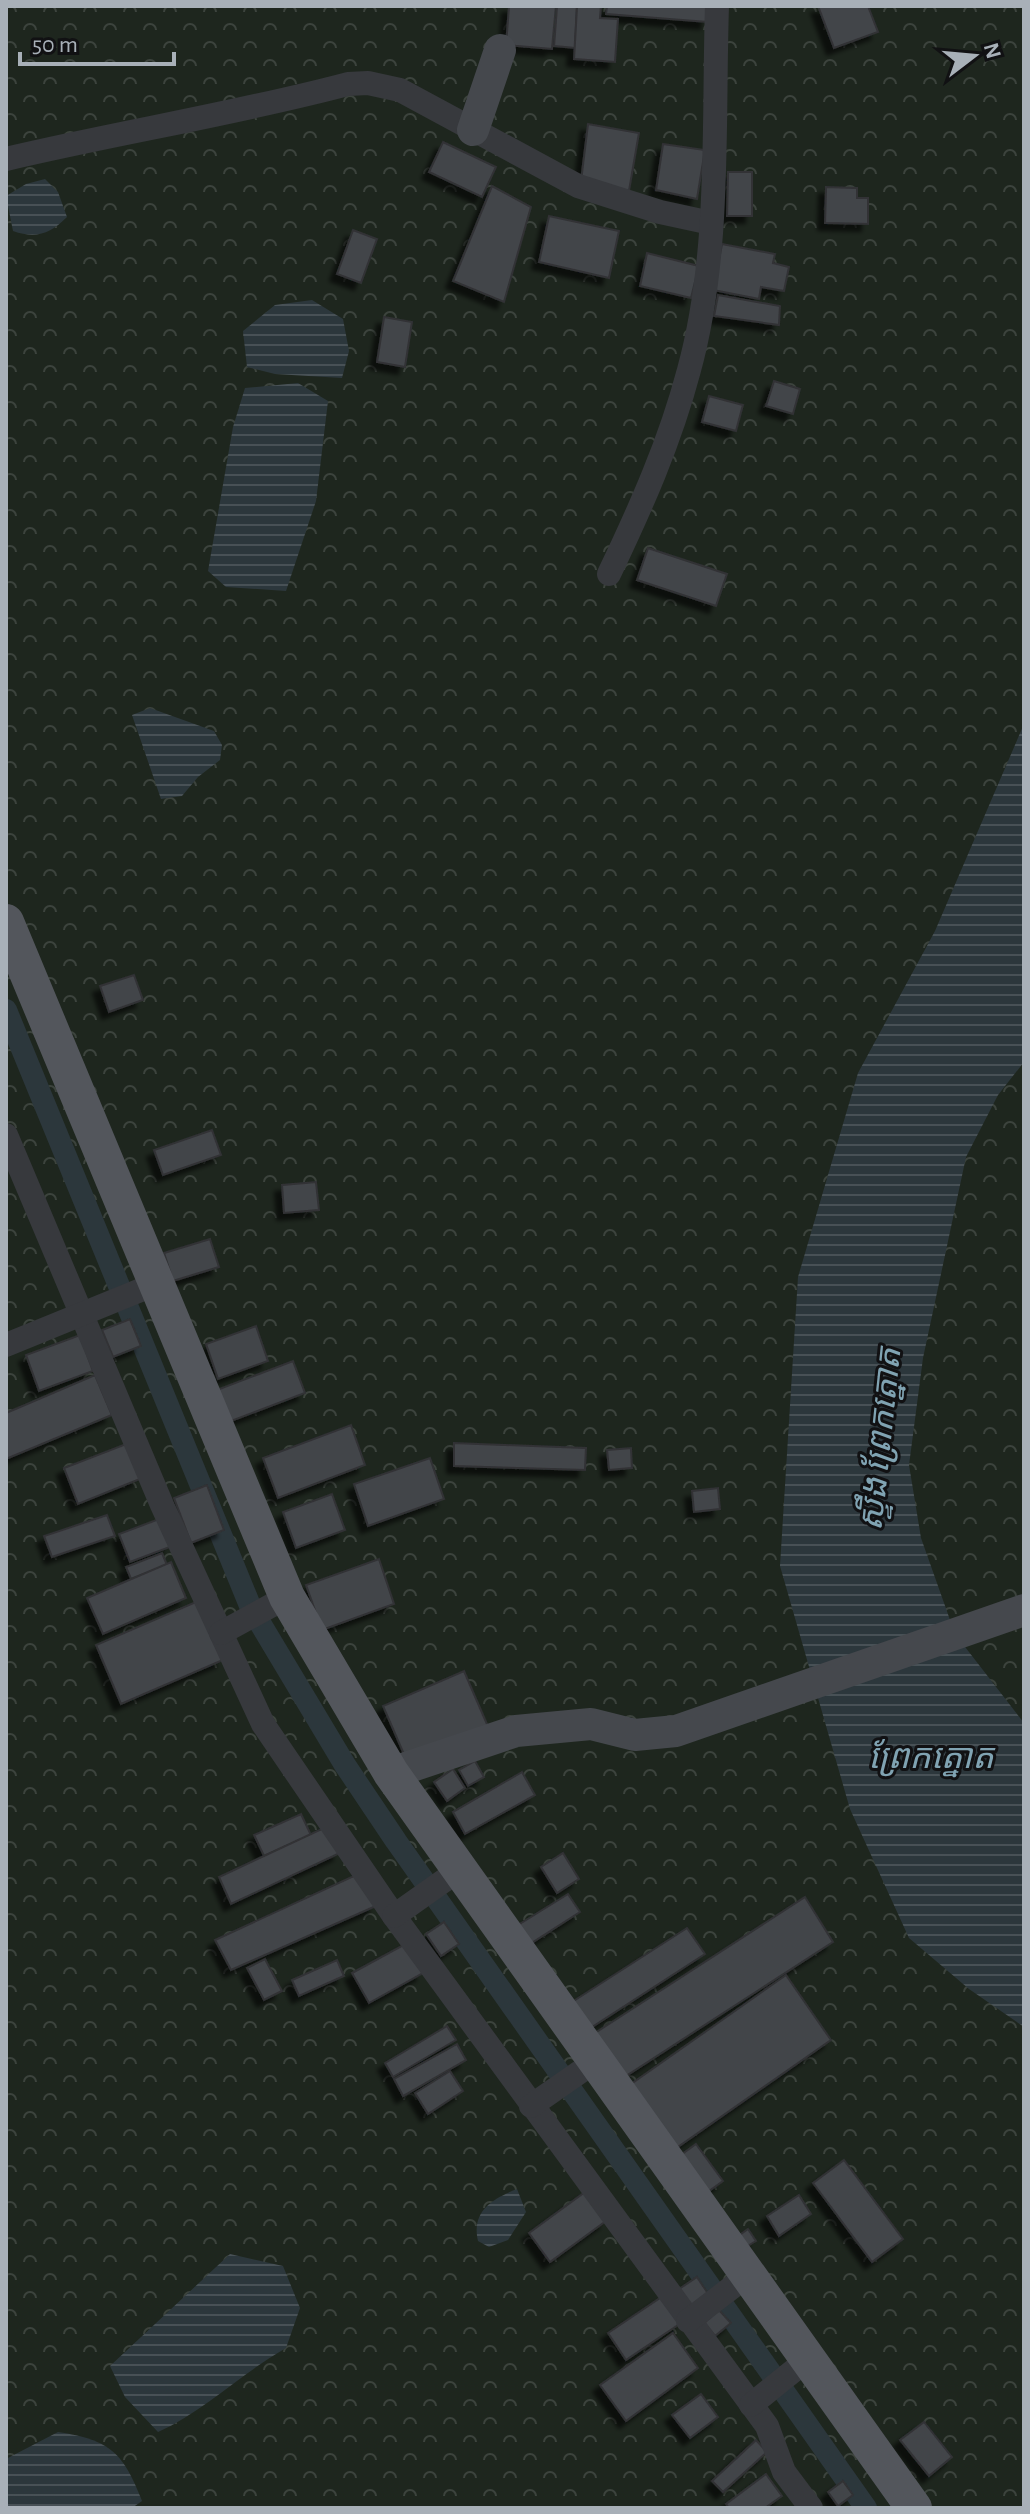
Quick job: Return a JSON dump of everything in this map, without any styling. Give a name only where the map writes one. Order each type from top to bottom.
[{"type":"main road","points":[[6,922],[142,1290],[276,1603],[391,1773],[450,1876],[597,2060],[914,2508]]},
{"type":"street","points":[[609,574],[660,466],[690,367],[711,223],[717,6]]},
{"type":"street","points":[[473,130],[500,50]]},
{"type":"street","points":[[6,159],[348,84],[368,83],[400,90],[578,186],[660,212],[711,223]]},
{"type":"street","points":[[6,1135],[228,1630],[263,1724],[402,1910],[531,2106],[767,2426],[784,2472],[811,2508]]},
{"type":"street","points":[[6,1345],[142,1290]]},
{"type":"street","points":[[228,1630],[276,1603]]},
{"type":"street","points":[[391,1773],[516,1731],[591,1724],[635,1735],[663,1733],[734,1712],[1024,1610]]},
{"type":"street","points":[[402,1910],[450,1876]]},
{"type":"street","points":[[531,2106],[597,2060]]},
{"type":"street","points":[[688,2321],[748,2275]]},
{"type":"street","points":[[751,2405],[808,2359]]},
{"type":"green space","points":[[6,6],[1024,6],[1024,2508],[6,2508]]},
{"type":"water","points":[[45,179],[58,192],[67,217],[55,227],[36,235],[13,231],[6,196],[26,184]]},
{"type":"water","points":[[312,300],[343,319],[349,351],[342,378],[275,374],[247,367],[243,331],[275,305]]},
{"type":"water","points":[[298,383],[328,401],[316,501],[286,591],[226,587],[208,571],[233,427],[245,388]]},
{"type":"water","points":[[150,708],[214,731],[222,745],[220,760],[198,777],[182,796],[161,799],[132,715]]},
{"type":"water","name":"ព្រែកត្នោត","points":[[1024,724],[1024,1062],[998,1095],[966,1157],[923,1358],[909,1465],[921,1538],[955,1634],[1024,1723],[1024,2027],[969,1989],[909,1938],[850,1809],[780,1566],[798,1277],[858,1073],[935,931]]},
{"type":"water","points":[[517,2189],[526,2212],[508,2240],[489,2247],[478,2241],[481,2214],[499,2197]]},
{"type":"water","points":[[230,2254],[283,2266],[300,2308],[286,2348],[192,2413],[158,2432],[125,2397],[110,2366]]},
{"type":"water","points":[[58,2432],[91,2439],[113,2452],[128,2471],[142,2501],[132,2508],[6,2508],[6,2459]]},
{"type":"building","points":[[509,6],[556,6],[552,49],[506,45]]},
{"type":"building","points":[[557,6],[577,6],[575,48],[554,46]]},
{"type":"building","points":[[577,6],[601,6],[600,18],[618,19],[615,62],[574,59]]},
{"type":"building","points":[[607,6],[709,6],[707,22],[606,14]]},
{"type":"building","points":[[818,6],[868,6],[878,32],[834,48]]},
{"type":"building","points":[[588,124],[639,133],[629,191],[581,181]]},
{"type":"building","points":[[443,142],[496,167],[482,197],[429,172]]},
{"type":"building","points":[[663,144],[705,150],[697,199],[656,190]]},
{"type":"building","points":[[728,172],[752,172],[752,216],[727,216]]},
{"type":"building","points":[[492,186],[531,207],[504,302],[453,281]]},
{"type":"building","points":[[826,187],[857,188],[857,198],[868,198],[868,224],[825,223]]},
{"type":"building","points":[[549,216],[619,231],[609,278],[539,262]]},
{"type":"building","points":[[353,230],[377,239],[361,283],[337,274]]},
{"type":"building","points":[[722,244],[775,254],[773,263],[789,267],[784,291],[761,287],[759,299],[713,290]]},
{"type":"building","points":[[647,253],[699,266],[691,298],[640,286]]},
{"type":"building","points":[[718,295],[780,306],[779,325],[714,316]]},
{"type":"building","points":[[384,317],[412,322],[405,367],[377,362]]},
{"type":"building","points":[[774,381],[800,389],[793,414],[766,406]]},
{"type":"building","points":[[709,396],[743,405],[736,431],[702,422]]},
{"type":"building","points":[[648,548],[727,574],[716,606],[637,580]]},
{"type":"building","points":[[134,975],[143,1000],[109,1012],[100,986]]},
{"type":"building","points":[[212,1130],[221,1155],[163,1175],[154,1150]]},
{"type":"building","points":[[316,1182],[319,1210],[284,1213],[282,1185]]},
{"type":"building","points":[[210,1239],[219,1267],[173,1281],[164,1253]]},
{"type":"building","points":[[130,1319],[141,1346],[113,1357],[102,1330]]},
{"type":"building","points":[[256,1326],[268,1361],[218,1379],[206,1344]]},
{"type":"building","points":[[80,1335],[93,1371],[39,1391],[26,1355]]},
{"type":"building","points":[[293,1361],[305,1393],[226,1423],[214,1391]]},
{"type":"building","points":[[95,1375],[112,1415],[6,1459],[6,1413]]},
{"type":"building","points":[[351,1425],[365,1465],[278,1498],[263,1458]]},
{"type":"building","points":[[454,1443],[586,1448],[585,1470],[454,1466]]},
{"type":"building","points":[[126,1444],[140,1479],[78,1504],[64,1468]]},
{"type":"building","points":[[631,1448],[632,1468],[609,1470],[607,1450]]},
{"type":"building","points":[[430,1458],[444,1499],[368,1526],[354,1484]]},
{"type":"building","points":[[207,1485],[224,1530],[191,1543],[174,1498]]},
{"type":"building","points":[[718,1488],[720,1509],[694,1512],[692,1491]]},
{"type":"building","points":[[332,1494],[345,1530],[296,1548],[283,1512]]},
{"type":"building","points":[[107,1515],[115,1536],[52,1557],[44,1536]]},
{"type":"building","points":[[159,1519],[170,1547],[130,1562],[119,1534]]},
{"type":"building","points":[[162,1553],[167,1565],[131,1579],[126,1567]]},
{"type":"building","points":[[379,1559],[394,1604],[322,1630],[306,1585]]},
{"type":"building","points":[[171,1562],[186,1598],[103,1634],[87,1598]]},
{"type":"building","points":[[198,1601],[223,1660],[121,1704],[96,1645]]},
{"type":"building","points":[[464,1671],[490,1731],[409,1766],[383,1706]]},
{"type":"building","points":[[475,1761],[484,1777],[468,1786],[459,1770]]},
{"type":"building","points":[[453,1769],[465,1788],[447,1801],[434,1782]]},
{"type":"building","points":[[522,1772],[535,1795],[465,1834],[453,1812]]},
{"type":"building","points":[[301,1814],[311,1835],[264,1856],[254,1835]]},
{"type":"building","points":[[328,1826],[340,1853],[231,1904],[219,1877]]},
{"type":"building","points":[[563,1853],[579,1879],[557,1893],[541,1867]]},
{"type":"building","points":[[358,1874],[376,1906],[231,1970],[215,1940]]},
{"type":"building","points":[[568,1894],[580,1912],[530,1944],[518,1925]]},
{"type":"building","points":[[805,1897],[833,1942],[623,2078],[595,2033]]},
{"type":"building","points":[[444,1922],[459,1944],[441,1956],[426,1934]]},
{"type":"building","points":[[687,1928],[705,1954],[589,2029],[572,2002]]},
{"type":"building","points":[[407,1943],[423,1973],[369,2003],[352,1973]]},
{"type":"building","points":[[265,1959],[282,1991],[264,2000],[247,1968]]},
{"type":"building","points":[[337,1960],[344,1976],[299,1996],[292,1980]]},
{"type":"building","points":[[786,1975],[831,2040],[675,2149],[631,2084]]},
{"type":"building","points":[[447,2026],[456,2040],[393,2077],[385,2063]]},
{"type":"building","points":[[457,2044],[466,2060],[403,2096],[394,2079]]},
{"type":"building","points":[[450,2071],[463,2091],[428,2114],[415,2093]]},
{"type":"building","points":[[696,2144],[723,2181],[705,2194],[678,2157]]},
{"type":"building","points":[[844,2160],[903,2239],[872,2262],[813,2183]]},
{"type":"building","points":[[585,2192],[606,2221],[550,2262],[529,2233]]},
{"type":"building","points":[[799,2195],[811,2214],[779,2236],[767,2216]]},
{"type":"building","points":[[748,2229],[756,2241],[741,2250],[734,2239]]},
{"type":"building","points":[[697,2277],[711,2298],[693,2311],[679,2289]]},
{"type":"building","points":[[663,2296],[681,2323],[626,2360],[608,2333]]},
{"type":"building","points":[[719,2310],[731,2323],[715,2336],[704,2323]]},
{"type":"building","points":[[673,2333],[698,2368],[626,2421],[600,2385]]},
{"type":"building","points":[[701,2394],[718,2417],[690,2438],[672,2415]]},
{"type":"building","points":[[924,2422],[952,2457],[929,2476],[900,2440]]},
{"type":"building","points":[[756,2440],[767,2452],[723,2492],[712,2481]]},
{"type":"building","points":[[766,2474],[782,2496],[765,2508],[729,2508],[726,2504]]},
{"type":"building","points":[[843,2481],[853,2495],[838,2506],[828,2492]]},
{"type":"waterway","points":[[6,1010],[251,1608],[345,1765],[396,1841],[866,2508]]},
{"type":"water label","name":"ស្ទឹង ព្រែកត្នោត","points":[[879,1439]]}]
